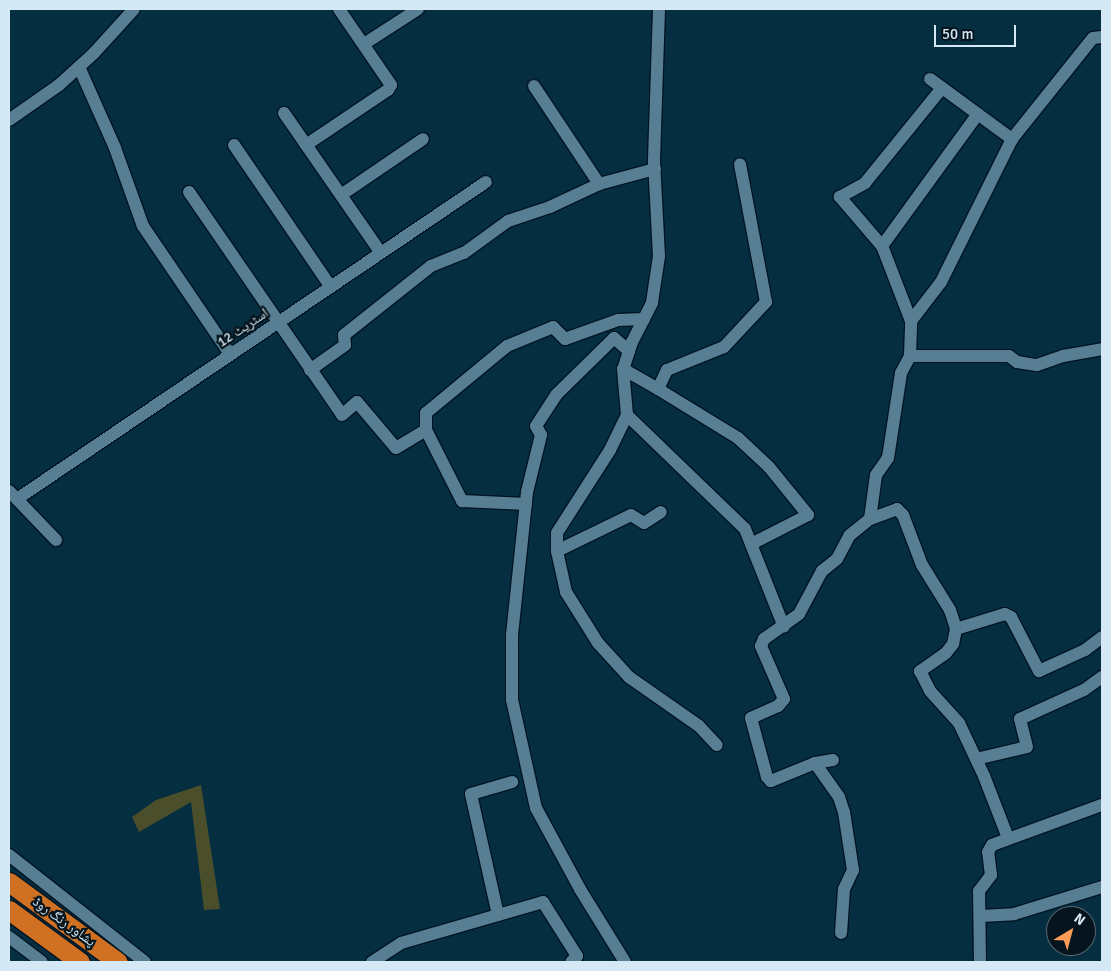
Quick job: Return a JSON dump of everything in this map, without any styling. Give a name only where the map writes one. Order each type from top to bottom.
[{"type":"highway","name":"پشاور رنگ روڈ","points":[[9,882],[118,962]]},
{"type":"highway","name":"پشاور رنگ روڈ","points":[[9,910],[80,962]]},
{"type":"street","points":[[9,120],[59,86],[134,9]]},
{"type":"street","points":[[306,145],[388,90],[390,80],[339,9]]},
{"type":"street","points":[[364,44],[418,9]]},
{"type":"street","points":[[658,9],[654,169],[659,256],[652,303],[629,351],[623,369],[627,415],[610,450],[557,534],[557,551],[566,592],[598,643],[629,677],[699,726],[717,745]]},
{"type":"street","points":[[911,321],[941,282],[1012,139],[1093,38],[1102,37]]},
{"type":"street","points":[[79,67],[115,148],[143,226],[230,354]]},
{"type":"street","points":[[930,80],[1012,139]]},
{"type":"street","points":[[534,86],[599,184]]},
{"type":"street","points":[[870,519],[876,475],[888,458],[901,373],[910,356],[911,321],[882,246],[840,196],[865,183],[942,88]]},
{"type":"street","points":[[284,113],[381,253]]},
{"type":"street","points":[[882,246],[978,114]]},
{"type":"street","points":[[340,194],[423,139]]},
{"type":"street","points":[[234,145],[332,287]]},
{"type":"street","points":[[658,389],[667,370],[724,347],[766,302],[740,164]]},
{"type":"street","points":[[310,370],[345,345],[344,335],[432,266],[464,253],[508,221],[550,207],[599,184],[654,169]]},
{"type":"street","name":"اسٹریٹ 12","points":[[13,495],[332,287],[486,182]]},
{"type":"street","points":[[189,192],[277,323],[342,415],[357,402],[396,448],[426,430]]},
{"type":"street","points":[[526,504],[462,501],[426,430],[426,414],[507,346],[553,327],[565,339],[618,320],[644,319]]},
{"type":"street","points":[[625,962],[580,889],[536,808],[512,700],[512,644],[526,504],[540,435],[536,426],[557,394],[614,338],[629,351]]},
{"type":"street","points":[[910,356],[1009,356],[1018,362],[1037,365],[1063,356],[1102,349]]},
{"type":"street","points":[[623,369],[738,438],[769,467],[808,515],[751,544]]},
{"type":"street","points":[[627,415],[745,529],[784,627]]},
{"type":"street","points":[[13,495],[56,540]]},
{"type":"street","points":[[833,760],[815,763],[771,781],[766,777],[751,720],[753,715],[784,701],[761,646],[764,639],[784,627],[799,614],[822,571],[837,559],[850,535],[870,519],[897,509],[903,515],[922,566],[950,610],[956,629],[953,644],[946,653],[920,671],[930,691],[959,723],[976,759],[1008,838]]},
{"type":"street","points":[[557,551],[631,515],[644,523],[661,512]]},
{"type":"street","points":[[956,629],[1005,614],[1011,617],[1038,671],[1085,650],[1102,637]]},
{"type":"street","points":[[976,759],[1027,747],[1020,719],[1084,690],[1102,677]]},
{"type":"street","points":[[815,763],[839,797],[849,841],[853,870],[844,889],[841,933]]},
{"type":"street","points":[[498,915],[471,794],[512,782]]},
{"type":"street","points":[[980,962],[980,886],[991,876],[988,852],[997,841],[1102,805]]},
{"type":"street","points":[[9,855],[144,962]]},
{"type":"street","points":[[981,916],[1014,914],[1102,887]]},
{"type":"street","points":[[372,962],[401,943],[543,902],[577,956],[571,962]]},
{"type":"street","points":[[9,938],[42,962]]},
{"type":"building","points":[[201,785],[220,909],[204,910],[191,802],[139,832],[132,817],[156,800]]}]
